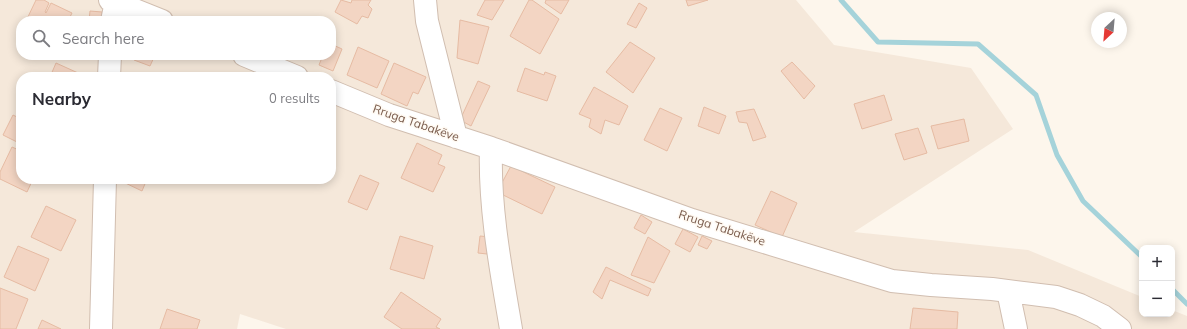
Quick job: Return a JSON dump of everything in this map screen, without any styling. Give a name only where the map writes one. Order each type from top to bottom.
[{"type":"street","points":[[425,0],[427,21],[456,137]]},
{"type":"street","points":[[113,8],[143,16]]},
{"type":"street","points":[[109,72],[110,60]]},
{"type":"street","points":[[256,60],[285,72]]},
{"type":"street","name":"Rruga Tabakëve","points":[[336,93],[389,115],[491,148],[692,220],[892,281],[1008,291],[1056,297],[1103,316],[1120,329]]},
{"type":"street","points":[[491,148],[490,169],[494,217],[511,329]]},
{"type":"street","points":[[101,329],[105,184]]},
{"type":"street","points":[[1008,291],[1016,329]]},
{"type":"shaded area","points":[[0,0],[796,0],[834,45],[971,68],[1013,129],[854,232],[1028,250],[1139,296],[1139,317],[1175,317],[1175,311],[1187,316],[1187,329],[286,329],[240,314],[237,329],[0,329]]},
{"type":"building","points":[[36,0],[44,0],[49,3],[45,12],[46,13],[51,3],[72,13],[70,16],[28,16]]},
{"type":"building","points":[[341,0],[351,3],[352,0],[371,0],[368,5],[372,9],[368,18],[362,16],[357,24],[335,12]]},
{"type":"building","points":[[485,0],[504,0],[492,20],[477,15]]},
{"type":"building","points":[[529,0],[532,0],[559,19],[540,54],[510,36]]},
{"type":"building","points":[[546,0],[569,0],[561,14],[545,3]]},
{"type":"building","points":[[686,0],[708,0],[688,6]]},
{"type":"building","points":[[639,3],[647,8],[636,28],[627,24]]},
{"type":"building","points":[[90,11],[102,12],[102,16],[90,16]]},
{"type":"building","points":[[460,20],[489,27],[478,64],[457,58]]},
{"type":"building","points":[[630,42],[655,58],[633,93],[606,72]]},
{"type":"building","points":[[336,46],[342,49],[333,71],[319,65],[321,60],[336,60]]},
{"type":"building","points":[[358,47],[389,61],[377,88],[347,75]]},
{"type":"building","points":[[134,60],[153,60],[150,66]]},
{"type":"building","points":[[792,62],[815,86],[804,99],[781,71]]},
{"type":"building","points":[[56,63],[76,72],[52,72]]},
{"type":"building","points":[[394,63],[426,77],[418,94],[413,92],[407,106],[381,94]]},
{"type":"building","points":[[525,68],[544,75],[545,72],[556,76],[547,101],[517,91]]},
{"type":"building","points":[[478,81],[490,86],[471,126],[460,120]]},
{"type":"building","points":[[594,87],[628,106],[619,125],[605,120],[601,134],[589,127],[591,119],[579,114]]},
{"type":"building","points":[[884,95],[892,120],[862,129],[854,104]]},
{"type":"building","points":[[704,107],[726,116],[719,134],[698,126]]},
{"type":"building","points":[[660,108],[682,118],[667,151],[644,140]]},
{"type":"building","points":[[754,109],[766,137],[753,141],[747,123],[739,122],[736,112]]},
{"type":"building","points":[[13,115],[16,116],[16,142],[3,135]]},
{"type":"building","points":[[964,119],[969,141],[938,149],[931,126]]},
{"type":"building","points":[[918,128],[927,153],[904,160],[895,134]]},
{"type":"building","points":[[417,143],[442,155],[438,164],[445,167],[433,192],[401,178]]},
{"type":"building","points":[[12,147],[16,149],[16,184],[31,184],[27,192],[0,179],[0,172]]},
{"type":"building","points":[[511,166],[555,187],[542,214],[497,192]]},
{"type":"building","points":[[360,175],[379,183],[367,210],[348,202]]},
{"type":"building","points":[[127,184],[145,184],[142,191]]},
{"type":"building","points":[[771,191],[797,203],[782,237],[755,225]]},
{"type":"building","points":[[46,206],[76,220],[61,251],[31,237]]},
{"type":"building","points":[[641,215],[652,222],[645,234],[634,228]]},
{"type":"building","points":[[683,229],[698,237],[690,252],[675,244]]},
{"type":"building","points":[[400,236],[433,246],[424,279],[390,269]]},
{"type":"building","points":[[480,236],[490,237],[487,254],[478,253]]},
{"type":"building","points":[[702,236],[712,241],[707,249],[698,245]]},
{"type":"building","points":[[648,237],[670,251],[654,283],[631,275]]},
{"type":"building","points":[[18,246],[49,259],[35,291],[4,277]]},
{"type":"building","points":[[606,267],[651,289],[648,296],[610,280],[602,299],[593,292]]},
{"type":"building","points":[[0,288],[28,299],[16,329],[0,329]]},
{"type":"building","points":[[401,292],[441,319],[436,327],[440,329],[402,329],[384,317]]},
{"type":"building","points":[[913,308],[958,312],[957,329],[910,329]]},
{"type":"building","points":[[167,309],[200,320],[197,329],[160,329]]},
{"type":"building","points":[[42,320],[61,329],[38,329]]},
{"type":"waterway","points":[[841,0],[878,42],[978,44],[1036,95],[1057,155],[1083,201],[1139,254]]},
{"type":"waterway","points":[[1175,292],[1187,304]]}]
